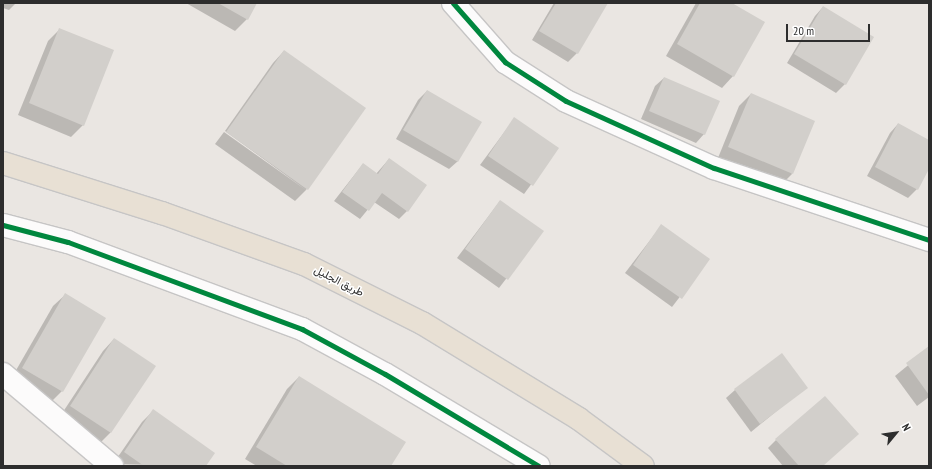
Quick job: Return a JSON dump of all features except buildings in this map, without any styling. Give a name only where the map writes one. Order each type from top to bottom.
[{"type":"main road","name":"طريق الجليل","points":[[3,163],[162,213],[304,264],[422,323],[579,418],[643,466]]},
{"type":"street","points":[[453,3],[505,62],[566,101],[714,168],[929,240]]},
{"type":"street","points":[[3,225],[68,242],[302,329],[385,374],[539,466]]},
{"type":"street","points":[[3,374],[112,466]]},
{"type":"cycle path","points":[[453,3],[505,62],[566,101],[714,168],[929,240]]},
{"type":"cycle path","points":[[3,225],[68,242],[302,329],[385,374],[539,466]]}]
